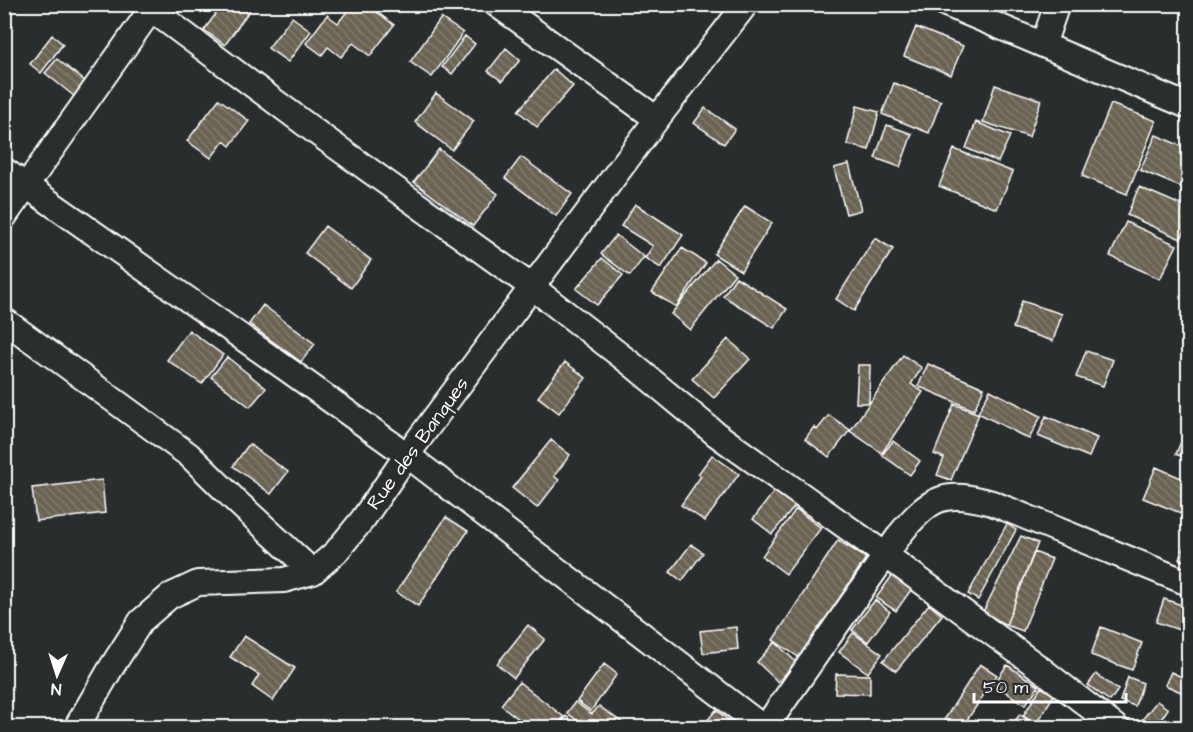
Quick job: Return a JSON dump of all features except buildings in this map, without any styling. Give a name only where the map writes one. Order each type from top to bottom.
[{"type":"street","points":[[496,4],[657,118]]},
{"type":"street","name":"Rue des Banques","points":[[76,728],[141,621],[170,596],[198,583],[284,580],[313,572],[336,552],[363,519],[407,455],[657,118],[746,4]]},
{"type":"street","points":[[946,4],[1188,106]]},
{"type":"street","points":[[1042,45],[1057,4]]},
{"type":"street","points":[[4,217],[150,6],[320,135],[532,287],[634,366],[716,435],[887,556],[1117,728]]},
{"type":"street","points":[[4,170],[407,455],[764,728],[901,533],[923,509],[946,497],[958,496],[992,503],[1188,583]]},
{"type":"street","points":[[4,320],[189,455],[313,572]]}]
